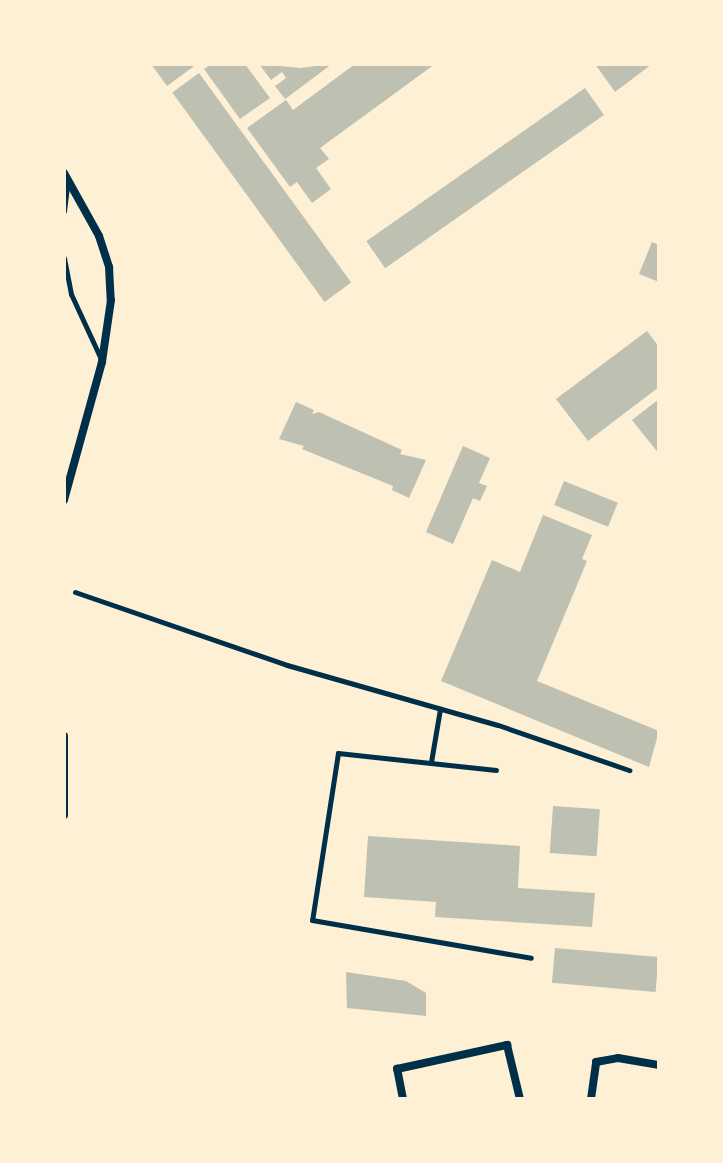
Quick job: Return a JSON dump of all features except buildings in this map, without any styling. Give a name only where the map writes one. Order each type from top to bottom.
[{"type":"street","points":[[64,500],[102,362],[111,300],[109,267],[66,176]]},
{"type":"street","points":[[64,736],[64,815]]},
{"type":"street","points":[[403,1099],[397,1069],[507,1045],[520,1099]]},
{"type":"street","points":[[591,1099],[596,1062],[618,1058],[659,1065]]},
{"type":"lane","points":[[64,211],[66,176]]},
{"type":"lane","points":[[64,258],[71,294],[102,362]]},
{"type":"lane","points":[[75,592],[287,665],[440,709],[629,770]]},
{"type":"lane","points":[[431,762],[440,709]]},
{"type":"lane","points":[[496,770],[338,753],[312,920],[531,958]]}]
